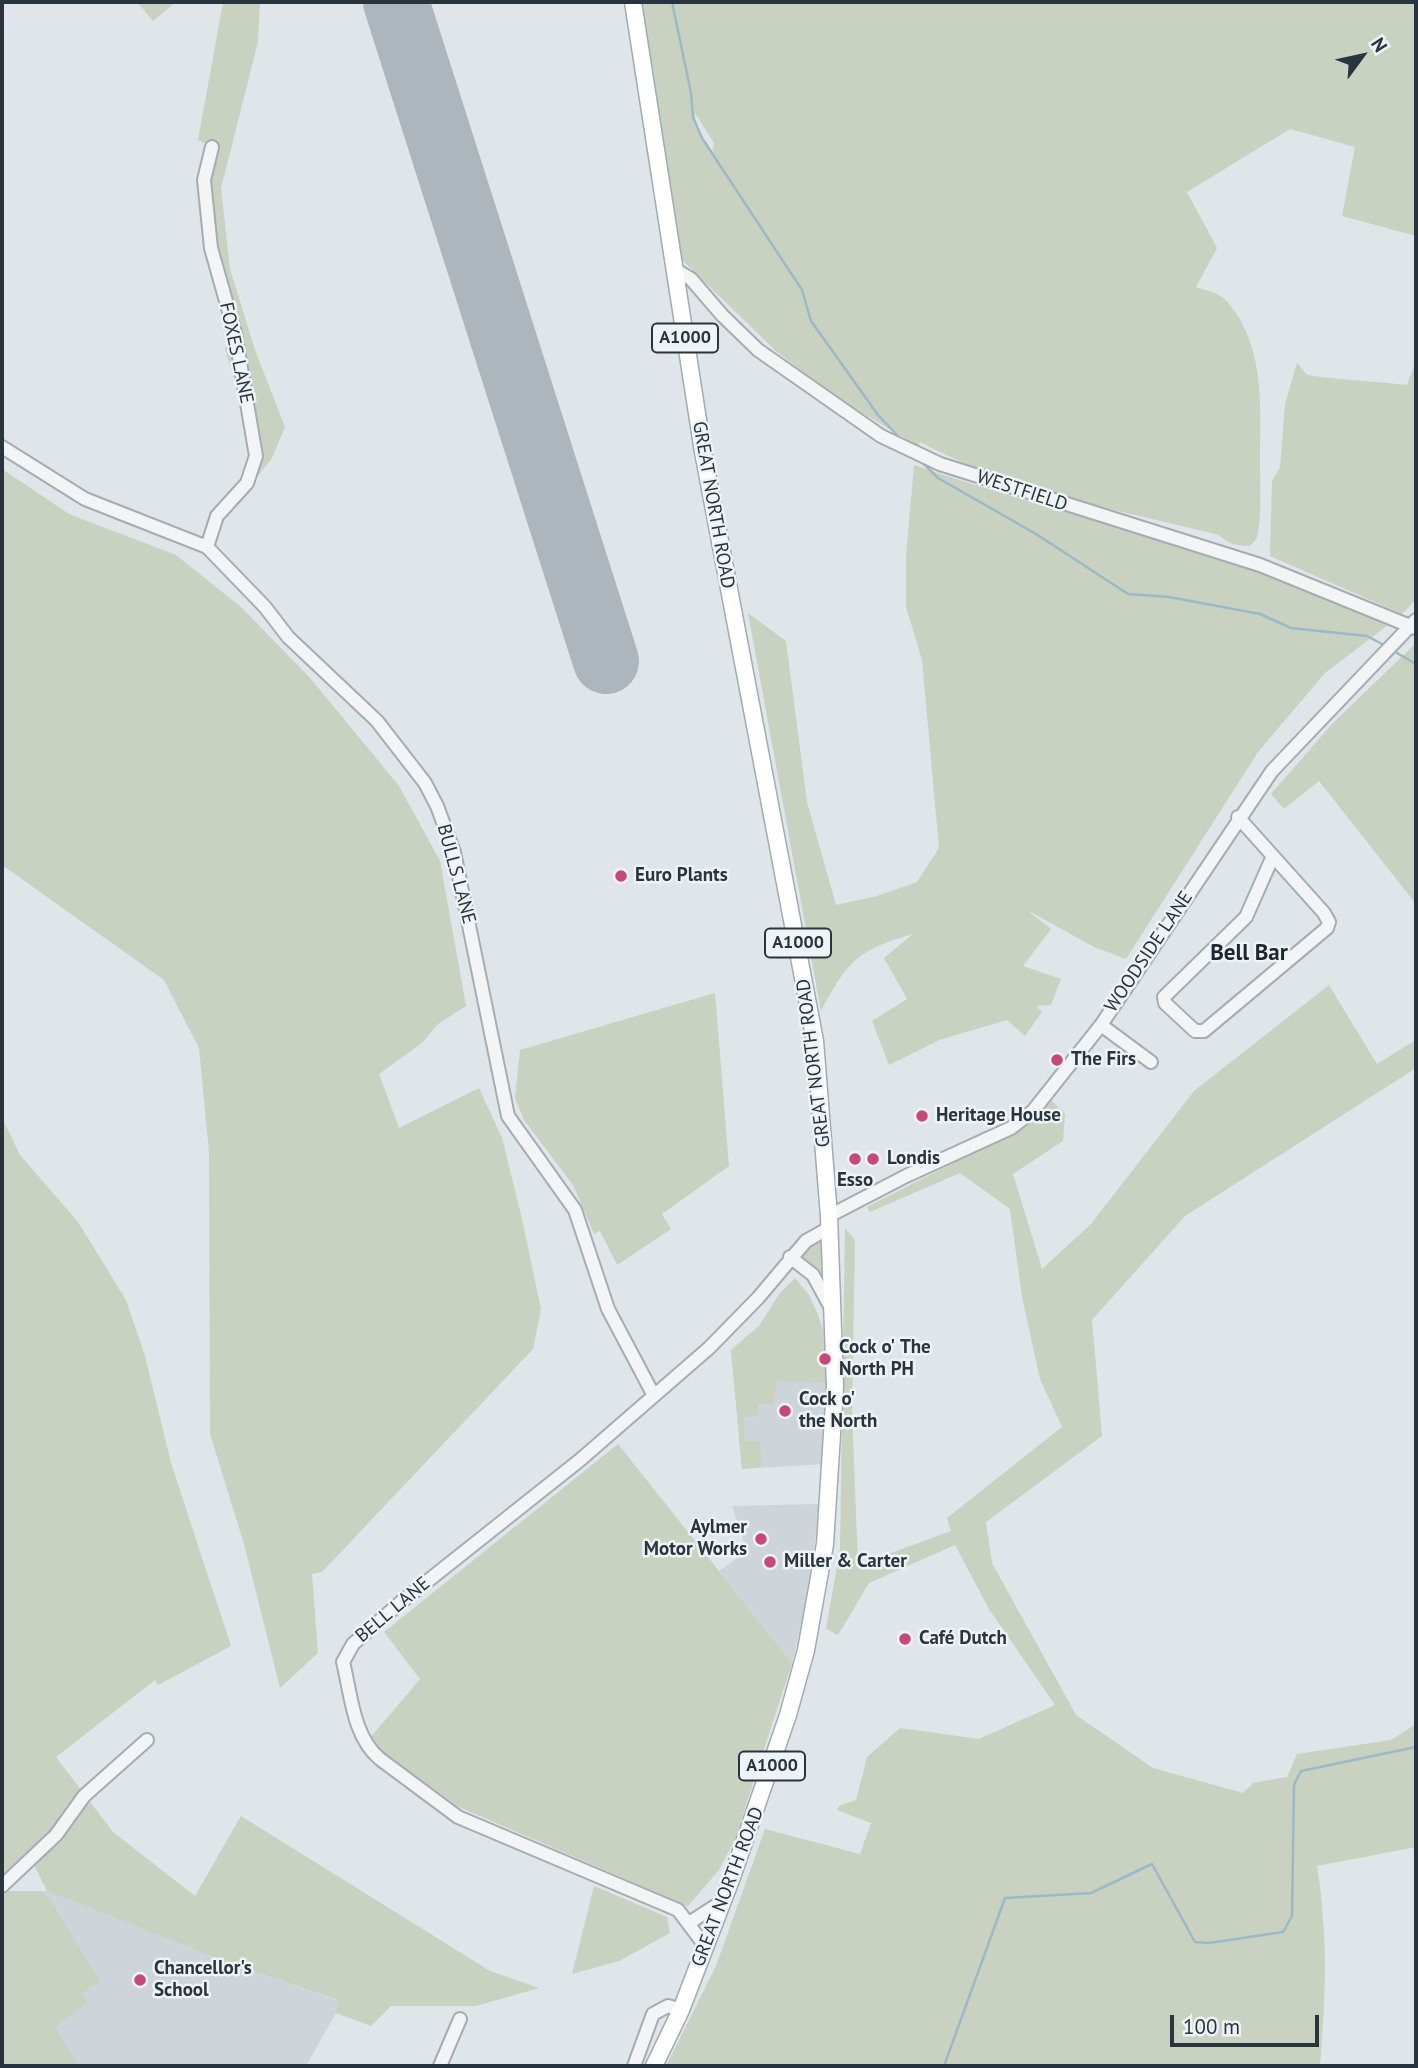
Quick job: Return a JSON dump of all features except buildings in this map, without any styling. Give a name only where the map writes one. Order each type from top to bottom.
[{"type":"main road","name":"GREAT NORTH ROAD","points":[[633,2],[703,452],[808,996],[819,1082],[829,1222],[835,1387],[831,1483],[814,1609],[788,1715],[723,1901],[681,2010],[654,2066]]},
{"type":"street","name":"FOXES LANE","points":[[207,547],[217,516],[247,483],[256,456],[234,333],[211,248],[204,180],[212,147]]},
{"type":"street","name":"WESTFIELD","points":[[674,269],[691,279],[722,315],[758,350],[881,436],[940,464],[1260,565],[1414,625]]},
{"type":"street","name":"BULLS LANE","points":[[2,447],[85,499],[207,547],[265,607],[288,637],[377,721],[425,783],[437,806],[454,852],[508,1116],[575,1210],[608,1309],[653,1394]]},
{"type":"street","name":"WOODSIDE LANE","points":[[829,1222],[906,1176],[1011,1128],[1053,1090],[1101,1025],[1238,817],[1272,771],[1414,625]]},
{"type":"street","points":[[1238,817],[1273,856],[1324,913],[1329,922],[1327,928],[1203,1031],[1195,1031],[1165,1003],[1164,998],[1246,916],[1273,856]]},
{"type":"street","points":[[1101,1025],[1151,1062]]},
{"type":"street","name":"BELL LANE","points":[[705,1946],[678,1910],[458,1817],[380,1759],[369,1749],[360,1730],[343,1662],[353,1644],[400,1603],[580,1460],[734,1324],[790,1257],[829,1222]]},
{"type":"street","points":[[790,1257],[813,1275],[834,1313]]},
{"type":"street","points":[[2,1886],[56,1835],[84,1796],[147,1740]]},
{"type":"street","points":[[689,1923],[723,1901]]},
{"type":"street","points":[[634,2066],[653,2014],[668,2006],[681,2010]]},
{"type":"street","points":[[440,2066],[460,2019]]},
{"type":"shaded area","points":[[795,1278],[810,1296],[824,1330],[827,1393],[824,1464],[742,1469],[731,1350],[759,1326],[780,1293]]},
{"type":"shaded area","points":[[820,1504],[807,1598],[792,1663],[719,1571],[747,1551],[732,1506]]},
{"type":"shaded area","name":"Chancellor's School","points":[[47,1891],[218,1959],[339,2001],[336,2013],[306,2066],[2,2066],[2,1893]]},
{"type":"green space","points":[[137,2],[176,2],[153,21]]},
{"type":"green space","points":[[223,2],[260,2],[258,42],[221,188],[230,269],[255,350],[285,427],[272,458],[242,496],[251,462],[251,433],[225,349],[234,333],[222,287],[210,218],[212,147],[198,140]]},
{"type":"green space","points":[[641,2],[1416,2],[1416,236],[1342,216],[1355,147],[1290,129],[1187,192],[1217,248],[1196,287],[1226,300],[1241,321],[1255,359],[1260,401],[1260,510],[1257,538],[1250,546],[1233,544],[1219,535],[1066,498],[991,474],[920,442],[918,446],[834,396],[776,351],[682,260]],"holes":[[[695,113],[714,143],[712,154],[695,123]]]},
{"type":"green space","points":[[1416,360],[1416,599],[1402,614],[1270,556],[1272,481],[1280,467],[1285,404],[1297,363],[1307,375],[1407,385]]},
{"type":"green space","points":[[914,465],[1214,556],[1331,599],[1388,625],[1325,673],[1258,752],[1126,959],[1094,947],[1027,910],[1051,929],[1023,966],[1061,979],[1051,1005],[1036,1006],[1042,1012],[1025,1036],[1007,1020],[939,1040],[889,1065],[872,1021],[907,999],[884,958],[913,934],[879,946],[856,960],[839,980],[821,1011],[748,613],[786,641],[807,802],[836,905],[877,896],[917,882],[939,848],[922,660],[906,607],[906,557]]},
{"type":"green space","points":[[2,469],[69,514],[176,555],[241,607],[311,679],[399,786],[440,861],[466,1006],[438,1024],[422,1043],[379,1074],[399,1128],[479,1088],[502,1138],[522,1219],[541,1309],[533,1349],[322,1572],[312,1574],[318,1653],[280,1688],[244,1544],[210,1434],[209,1152],[199,1048],[164,980],[2,865]]},
{"type":"green space","points":[[1416,643],[1416,904],[1319,781],[1284,809],[1271,794],[1332,724]]},
{"type":"green space","points":[[1329,985],[1377,1064],[1416,1040],[1416,1068],[1185,1216],[1092,1320],[1102,1436],[986,1522],[992,1563],[1076,1715],[1153,1768],[1243,1793],[1253,1783],[1287,1777],[1297,1754],[1391,1740],[1416,1724],[1416,1847],[1317,1866],[1325,1966],[1320,2066],[666,2066],[716,1966],[765,1829],[860,1854],[871,1823],[837,1810],[839,1806],[856,1800],[867,1757],[900,1728],[979,1739],[1055,1705],[989,1609],[955,1545],[869,1583],[838,1635],[826,1629],[840,1549],[845,1228],[855,1240],[852,1411],[858,1565],[951,1531],[947,1518],[1062,1427],[1040,1379],[1022,1297],[1010,1209],[960,1173],[870,1212],[867,1207],[1024,1127],[1049,1098],[1065,1114],[1063,1141],[1013,1174],[1042,1269],[1091,1224],[1194,1091]]},
{"type":"green space","points":[[715,993],[729,1166],[662,1214],[671,1229],[617,1265],[600,1231],[594,1234],[573,1185],[524,1120],[515,1098],[520,1050]]},
{"type":"green space","points":[[2,1118],[20,1155],[78,1222],[126,1300],[145,1356],[171,1463],[231,1646],[158,1685],[155,1680],[56,1757],[113,1832],[195,1896],[241,1816],[490,1971],[539,1988],[476,2006],[391,2006],[371,2026],[336,2013],[338,2000],[218,1959],[47,1891],[32,1861],[2,1876]]},
{"type":"green space","points":[[818,1238],[822,1240],[824,1284],[801,1258],[802,1253]]},
{"type":"green space","points":[[795,1278],[818,1315],[825,1352],[825,1383],[776,1381],[774,1404],[758,1404],[759,1416],[744,1417],[744,1441],[760,1441],[761,1467],[742,1469],[731,1350],[759,1326],[780,1293]]},
{"type":"green space","points":[[618,1444],[792,1663],[735,1839],[719,1870],[688,1906],[459,1807],[378,1749],[370,1738],[420,1679],[384,1632]]},
{"type":"green space","points":[[594,1886],[667,1917],[670,1933],[619,1961],[572,1974]]},
{"type":"green space","points":[[39,1891],[48,1896],[100,1982],[81,1993],[87,2003],[55,2027],[79,2066],[2,2066],[2,1893]]},
{"type":"waterway","points":[[672,2],[691,93],[693,117],[702,138],[802,290],[811,321],[878,415],[898,436]]},
{"type":"waterway","points":[[924,464],[938,478],[1036,534],[1128,594],[1169,597],[1260,614],[1291,628],[1367,636],[1382,644]]},
{"type":"waterway","points":[[1397,653],[1416,664]]},
{"type":"waterway","points":[[944,2066],[1005,1898],[1091,1893],[1152,1864],[1195,1942],[1209,1943],[1283,1932],[1292,1916],[1294,1785],[1301,1771],[1416,1747]]},
{"type":"runway","points":[[396,2],[606,661]]},
{"type":"place","name":"Euro Plants","points":[[621,876]]},
{"type":"place","name":"The Firs","points":[[1057,1060]]},
{"type":"place","name":"Heritage House","points":[[922,1116]]},
{"type":"place","name":"Esso","points":[[855,1159]]},
{"type":"place","name":"Londis","points":[[873,1159]]},
{"type":"place","name":"Cock o' The North PH","points":[[825,1359]]},
{"type":"place","name":"Cock o' the North","points":[[785,1411]]},
{"type":"place","name":"Aylmer Motor Works","points":[[761,1539]]},
{"type":"place","name":"Miller & Carter","points":[[770,1562]]},
{"type":"place","name":"Café Dutch","points":[[905,1639]]},
{"type":"place","name":"Chancellor's School","points":[[140,1980]]},
{"type":"district","name":"Bell Bar","points":[[1249,953]]}]
